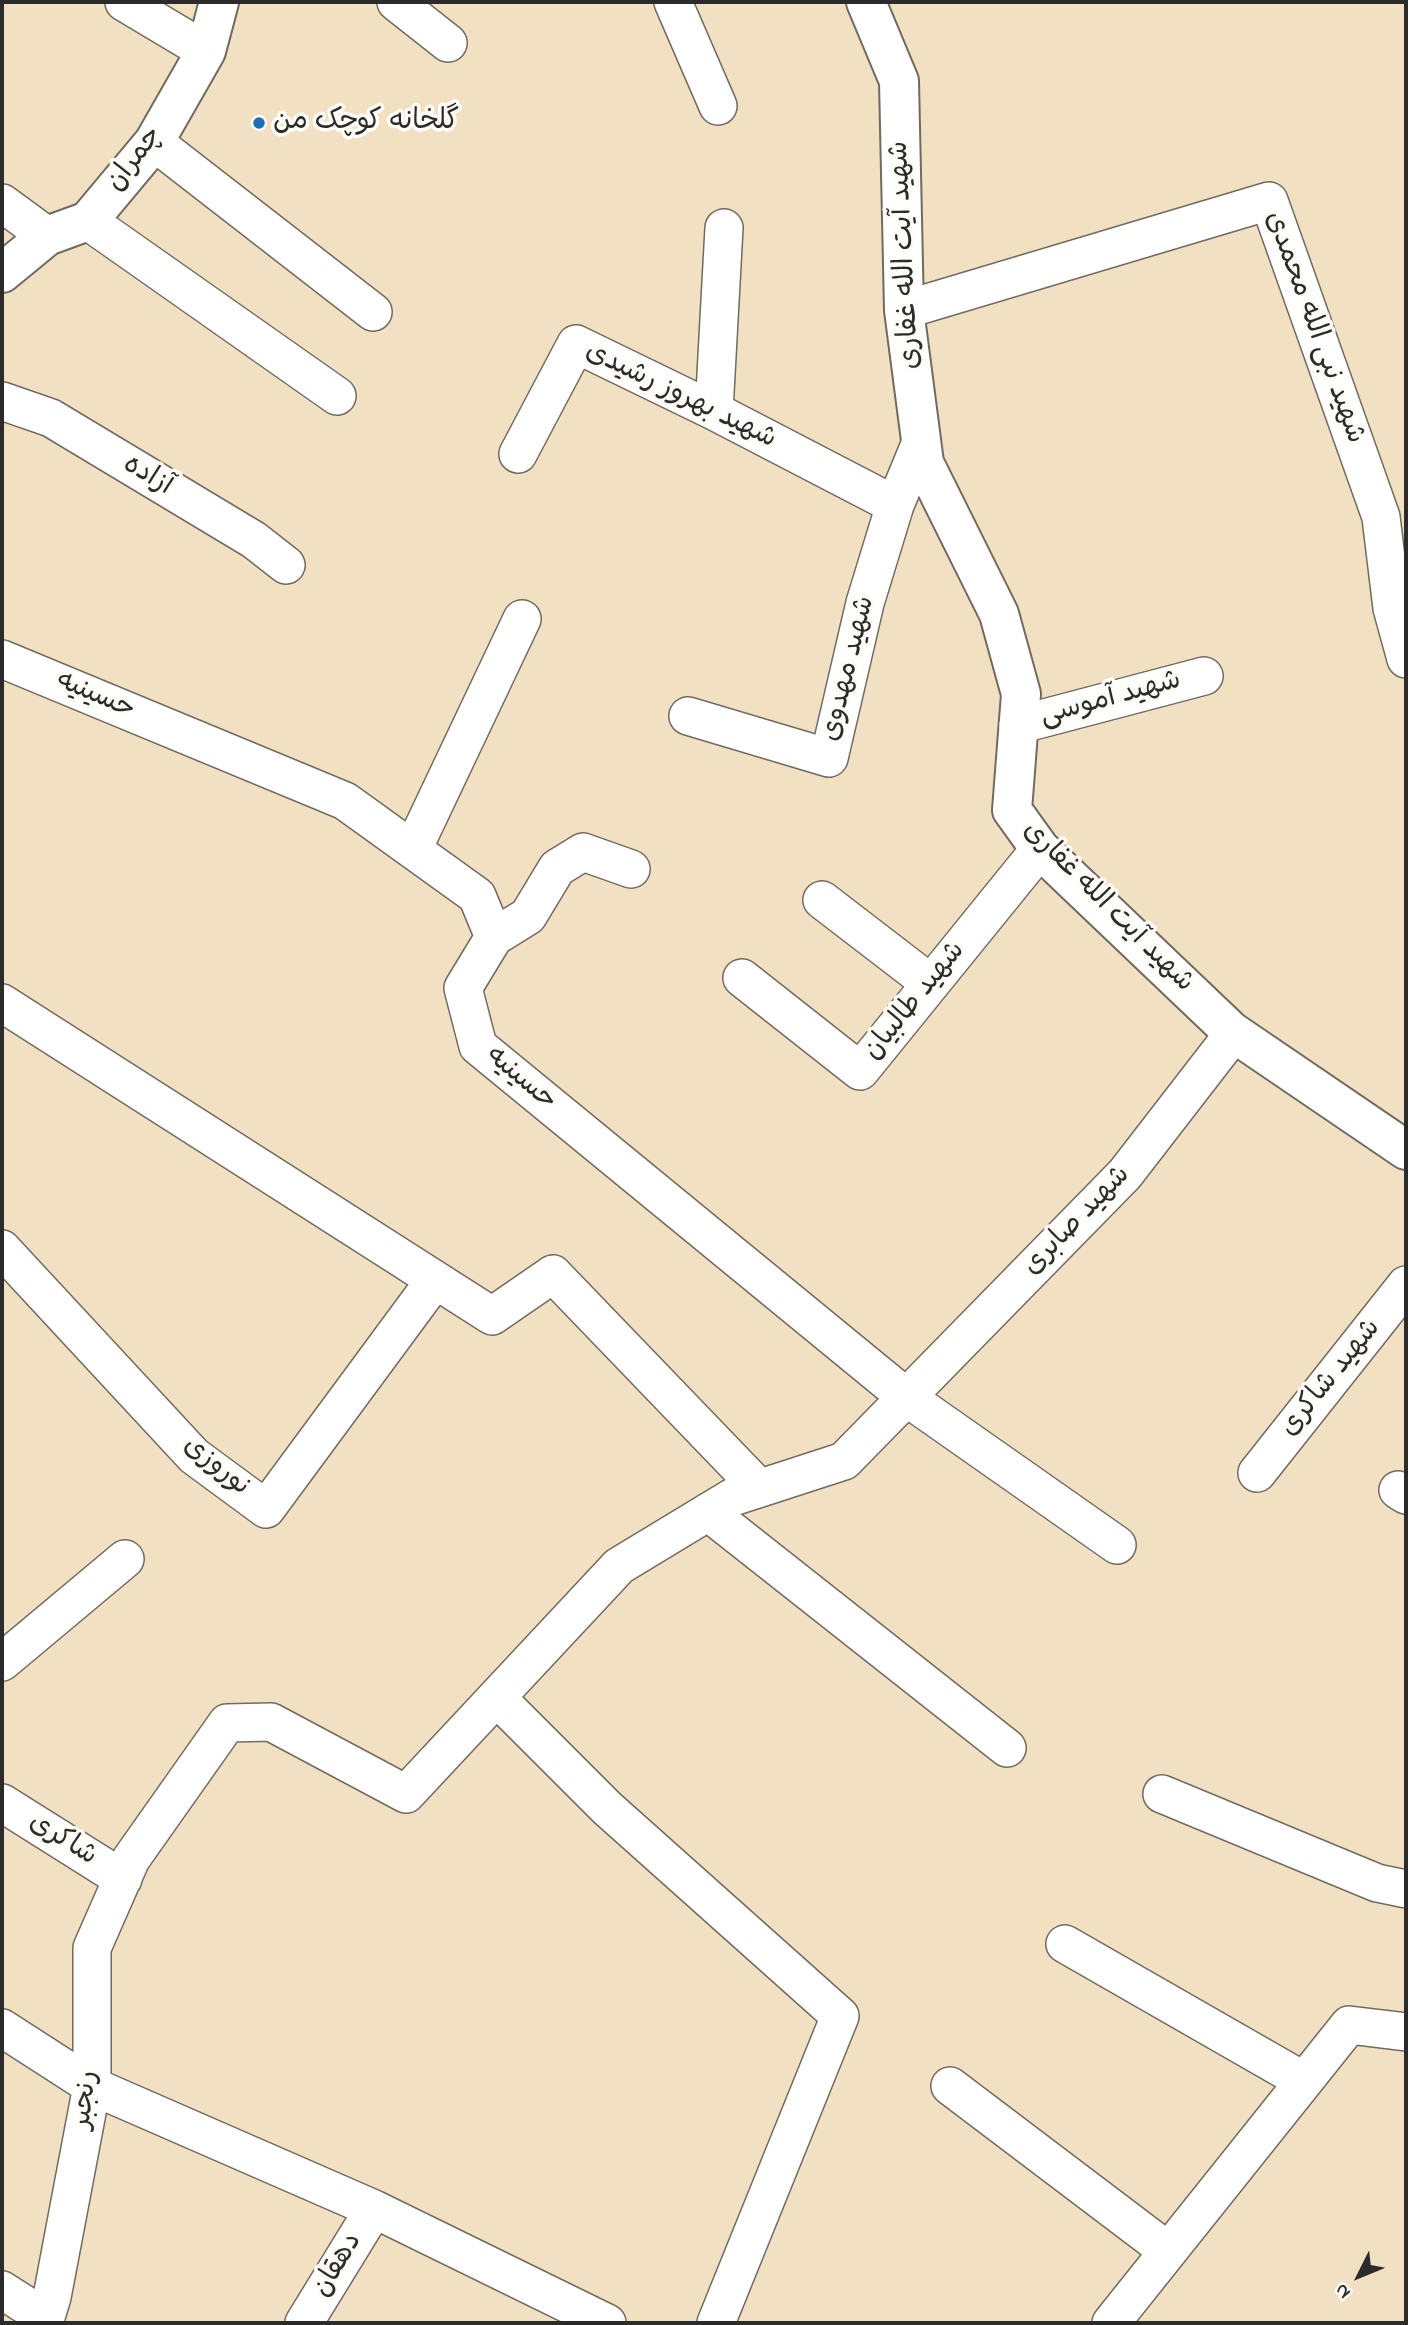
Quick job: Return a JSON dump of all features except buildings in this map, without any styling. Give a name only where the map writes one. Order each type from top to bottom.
[{"type":"street","points":[[124,2],[206,51]]},
{"type":"street","name":"چمران","points":[[2,273],[47,236],[88,221],[154,142],[206,51],[219,2]]},
{"type":"street","points":[[396,2],[448,43]]},
{"type":"street","points":[[673,2],[718,106]]},
{"type":"street","name":"شهید آیت الله غفاری","points":[[866,2],[900,81],[904,310],[924,463],[999,614],[1021,694],[1012,810],[1040,849],[1234,1033],[1406,1150]]},
{"type":"street","points":[[154,142],[373,312]]},
{"type":"street","name":"شهید نبی الله محمدی","points":[[904,310],[1269,201],[1381,517],[1392,608],[1406,659]]},
{"type":"street","points":[[2,204],[47,236]]},
{"type":"street","points":[[88,221],[337,396]]},
{"type":"street","points":[[714,411],[724,228]]},
{"type":"street","name":"شهید بهروز رشیدی","points":[[518,454],[576,344],[714,411],[895,505]]},
{"type":"street","name":"آزاده","points":[[2,401],[51,418],[254,540],[286,565]]},
{"type":"street","name":"شهید مهدوی","points":[[688,716],[829,758],[865,603],[895,505],[921,442]]},
{"type":"street","points":[[413,849],[522,619]]},
{"type":"street","name":"حسینیه","points":[[2,659],[345,801],[477,897],[494,937],[463,988],[478,1046],[906,1397],[1116,1545]]},
{"type":"street","name":"شهید آموسی","points":[[1018,725],[1204,676]]},
{"type":"street","name":"شهید طالبیان","points":[[742,978],[860,1071],[1040,849]]},
{"type":"street","points":[[494,937],[528,916],[557,869],[583,852],[631,869]]},
{"type":"street","points":[[821,900],[930,983]]},
{"type":"street","points":[[2,1003],[492,1316],[553,1274],[759,1488]]},
{"type":"street","name":"شهید صابری","points":[[496,1698],[619,1566],[733,1497],[844,1461],[1125,1174],[1234,1033]]},
{"type":"street","name":"نوروزی","points":[[2,1249],[194,1456],[266,1508],[435,1280]]},
{"type":"street","name":"شهید شاکری","points":[[1257,1473],[1406,1285]]},
{"type":"street","points":[[708,1512],[1007,1748]]},
{"type":"street","points":[[2,1662],[125,1559]]},
{"type":"street","points":[[496,1698],[607,1808],[840,2016],[716,2323]]},
{"type":"street","name":"رنجبر","points":[[45,2320],[52,2297],[92,2085],[92,1948],[131,1859],[227,1723],[271,1722],[406,1794],[496,1698]]},
{"type":"street","points":[[1162,1794],[1377,1883],[1406,1889]]},
{"type":"street","name":"شاکری","points":[[2,1802],[122,1879]]},
{"type":"street","points":[[1065,1944],[1304,2081]]},
{"type":"street","points":[[1111,2323],[1349,2025],[1406,2032]]},
{"type":"street","points":[[2,2028],[92,2085],[374,2209],[590,2320]]},
{"type":"street","points":[[950,2086],[1168,2251]]},
{"type":"street","name":"دهقان","points":[[304,2323],[374,2209]]},
{"type":"street","points":[[2,2290],[45,2320]]},
{"type":"place","name":"گلخانه کوچک من","points":[[259,123]]}]
